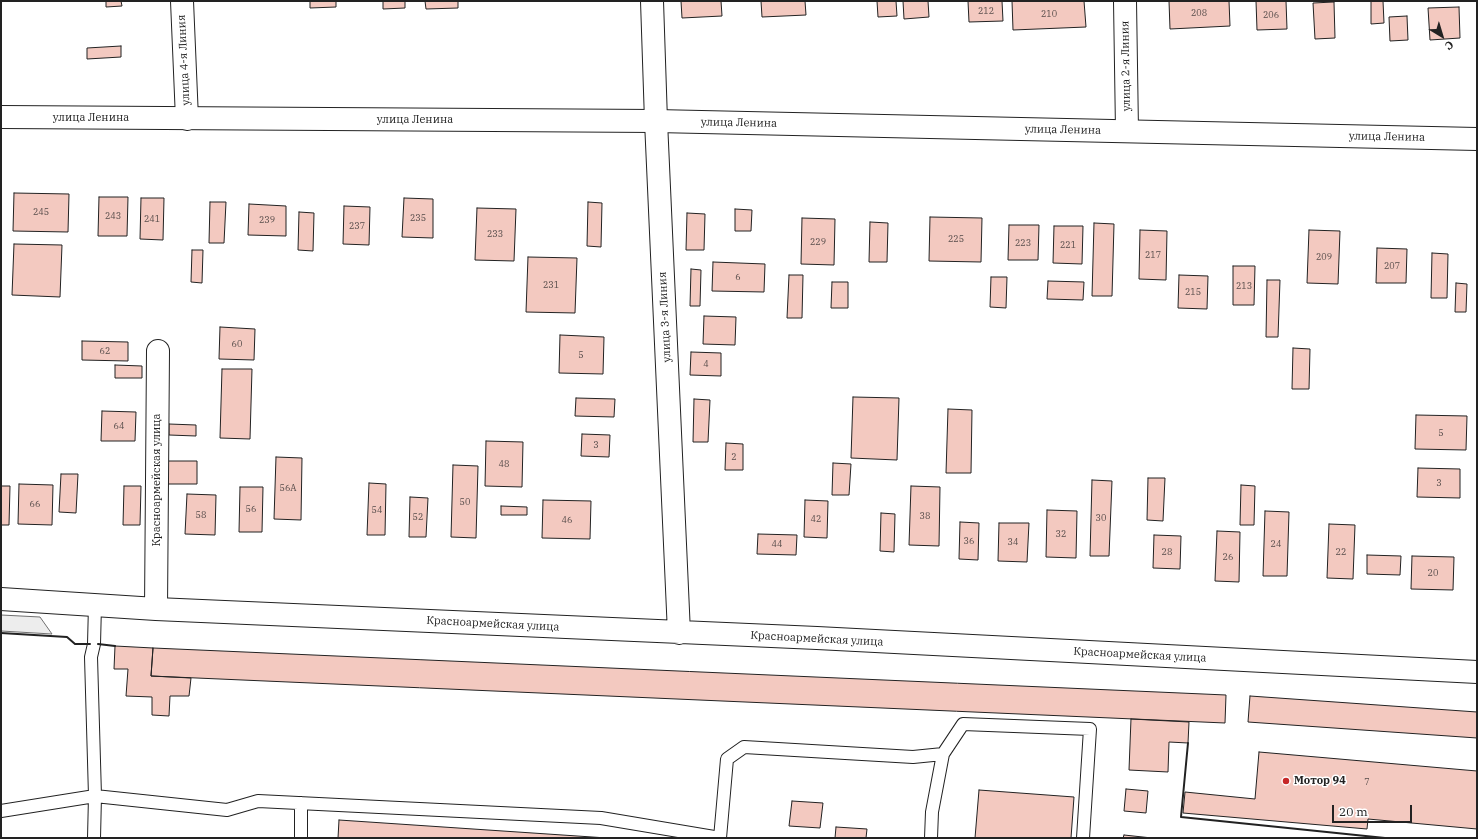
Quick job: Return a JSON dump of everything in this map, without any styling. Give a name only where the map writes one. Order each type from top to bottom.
[{"type":"street","name":"улица 4-я Линия","points":[[182,1],[187,119]]},
{"type":"street","name":"улица 3-я Линия","points":[[652,1],[679,633]]},
{"type":"street","name":"улица 2-я Линия","points":[[1125,1],[1127,131]]},
{"type":"street","name":"улица Ленина","points":[[1,117],[656,121],[1477,139]]},
{"type":"street","name":"Красноармейская улица","points":[[156,609],[158,351]]},
{"type":"street","name":"Красноармейская улица","points":[[1,600],[156,609],[817,638],[1477,672]]},
{"type":"lane","points":[[94,605],[94,644],[92,656],[95,796],[94,838]]},
{"type":"lane","points":[[931,838],[932,812],[943,754],[964,724],[1090,729],[1083,838]]},
{"type":"lane","points":[[1,811],[95,796],[227,810],[258,801],[601,818],[661,833],[720,838],[727,759],[744,746],[913,757],[943,754]]},
{"type":"lane","points":[[300,803],[300,838]]},
{"type":"shaded area","points":[[1,615],[40,617],[52,634],[1,631]]},
{"type":"building","points":[[106,1],[121,1],[122,6],[106,7]]},
{"type":"building","points":[[310,1],[336,1],[336,7],[310,8]]},
{"type":"building","points":[[383,1],[405,1],[405,8],[383,9]]},
{"type":"building","points":[[425,1],[458,1],[458,8],[426,9]]},
{"type":"building","points":[[681,1],[721,1],[722,16],[682,18]]},
{"type":"building","points":[[761,1],[805,1],[806,15],[762,17]]},
{"type":"building","points":[[877,1],[896,1],[897,16],[878,17]]},
{"type":"building","points":[[903,1],[928,1],[929,17],[904,19]]},
{"type":"building","points":[[968,1],[1002,1],[1003,21],[969,22]]},
{"type":"building","points":[[1012,1],[1084,1],[1086,27],[1013,30]]},
{"type":"building","points":[[1169,1],[1229,1],[1230,26],[1170,29]]},
{"type":"building","points":[[1256,1],[1286,1],[1287,29],[1257,30]]},
{"type":"building","points":[[1371,1],[1383,1],[1384,23],[1371,24]]},
{"type":"building","points":[[1334,2],[1335,38],[1315,39],[1313,3]]},
{"type":"building","points":[[1459,7],[1460,38],[1430,40],[1428,8]]},
{"type":"building","points":[[1407,16],[1408,40],[1390,41],[1389,17]]},
{"type":"building","points":[[121,46],[121,57],[87,59],[87,48]]},
{"type":"building","points":[[14,193],[69,194],[68,232],[13,231]]},
{"type":"building","points":[[99,197],[128,197],[127,236],[98,236]]},
{"type":"building","points":[[141,198],[164,198],[163,240],[140,239]]},
{"type":"building","points":[[404,198],[433,199],[433,238],[402,237]]},
{"type":"building","points":[[210,202],[226,202],[224,243],[209,243]]},
{"type":"building","points":[[588,202],[602,203],[601,247],[587,246]]},
{"type":"building","points":[[249,204],[286,206],[286,236],[248,235]]},
{"type":"building","points":[[344,206],[370,207],[369,245],[343,244]]},
{"type":"building","points":[[477,208],[516,209],[514,261],[475,260]]},
{"type":"building","points":[[735,209],[752,210],[751,231],[735,231]]},
{"type":"building","points":[[299,212],[314,213],[313,251],[298,250]]},
{"type":"building","points":[[687,213],[705,214],[704,250],[686,250]]},
{"type":"building","points":[[930,217],[982,218],[981,262],[929,261]]},
{"type":"building","points":[[802,218],[835,219],[834,265],[801,264]]},
{"type":"building","points":[[870,222],[888,223],[887,262],[869,262]]},
{"type":"building","points":[[1094,223],[1114,224],[1112,296],[1092,296]]},
{"type":"building","points":[[1009,225],[1039,225],[1038,260],[1008,260]]},
{"type":"building","points":[[1054,226],[1083,226],[1082,264],[1053,263]]},
{"type":"building","points":[[1140,230],[1167,231],[1166,280],[1139,279]]},
{"type":"building","points":[[1309,230],[1340,231],[1338,284],[1307,283]]},
{"type":"building","points":[[14,244],[62,245],[60,297],[12,295]]},
{"type":"building","points":[[1377,248],[1407,249],[1406,283],[1376,283]]},
{"type":"building","points":[[192,250],[203,250],[202,283],[191,282]]},
{"type":"building","points":[[1432,253],[1448,254],[1447,298],[1431,298]]},
{"type":"building","points":[[528,257],[577,258],[575,313],[526,312]]},
{"type":"building","points":[[713,262],[765,264],[764,292],[712,291]]},
{"type":"building","points":[[1233,266],[1255,266],[1254,305],[1233,305]]},
{"type":"building","points":[[691,269],[701,270],[700,306],[690,306]]},
{"type":"building","points":[[789,275],[803,275],[802,318],[787,318]]},
{"type":"building","points":[[1179,275],[1208,276],[1207,309],[1178,308]]},
{"type":"building","points":[[991,277],[1007,277],[1006,308],[990,307]]},
{"type":"building","points":[[1267,280],[1280,280],[1278,337],[1266,337]]},
{"type":"building","points":[[1048,281],[1084,282],[1083,300],[1047,299]]},
{"type":"building","points":[[832,282],[848,282],[848,308],[831,308]]},
{"type":"building","points":[[1456,283],[1467,284],[1466,312],[1455,312]]},
{"type":"building","points":[[704,316],[736,317],[735,345],[703,344]]},
{"type":"building","points":[[220,327],[255,329],[254,360],[219,359]]},
{"type":"building","points":[[560,335],[604,337],[603,374],[559,373]]},
{"type":"building","points":[[82,341],[128,342],[128,361],[82,360]]},
{"type":"building","points":[[1293,348],[1310,349],[1309,389],[1292,389]]},
{"type":"building","points":[[691,352],[721,353],[721,376],[690,375]]},
{"type":"building","points":[[115,365],[142,366],[142,378],[115,378]]},
{"type":"building","points":[[222,369],[252,369],[250,439],[220,438]]},
{"type":"building","points":[[853,397],[899,398],[897,460],[851,458]]},
{"type":"building","points":[[576,398],[615,399],[614,417],[575,416]]},
{"type":"building","points":[[694,399],[710,400],[708,442],[693,442]]},
{"type":"building","points":[[948,409],[972,410],[971,473],[946,473]]},
{"type":"building","points":[[102,411],[136,412],[135,441],[101,441]]},
{"type":"building","points":[[1416,415],[1467,416],[1466,450],[1415,449]]},
{"type":"building","points":[[169,424],[196,425],[196,436],[169,435]]},
{"type":"building","points":[[582,434],[610,435],[609,457],[581,456]]},
{"type":"building","points":[[486,441],[523,442],[522,487],[485,486]]},
{"type":"building","points":[[726,443],[743,444],[743,470],[725,470]]},
{"type":"building","points":[[276,457],[302,458],[301,520],[274,519]]},
{"type":"building","points":[[168,461],[197,461],[197,484],[167,484]]},
{"type":"building","points":[[833,463],[851,464],[849,495],[832,495]]},
{"type":"building","points":[[453,465],[478,466],[476,538],[451,537]]},
{"type":"building","points":[[1418,468],[1460,469],[1460,498],[1417,497]]},
{"type":"building","points":[[61,474],[78,474],[76,513],[59,512]]},
{"type":"building","points":[[1148,478],[1165,478],[1163,521],[1147,520]]},
{"type":"building","points":[[1092,480],[1112,481],[1109,556],[1090,556]]},
{"type":"building","points":[[369,483],[386,484],[385,535],[367,535]]},
{"type":"building","points":[[19,484],[53,485],[52,525],[18,524]]},
{"type":"building","points":[[1241,485],[1255,486],[1254,525],[1240,525]]},
{"type":"building","points":[[1,486],[10,486],[9,525],[1,525]]},
{"type":"building","points":[[124,486],[141,486],[140,525],[123,525]]},
{"type":"building","points":[[911,486],[940,487],[939,546],[909,545]]},
{"type":"building","points":[[240,487],[263,487],[262,532],[239,532]]},
{"type":"building","points":[[187,494],[216,495],[215,535],[185,534]]},
{"type":"building","points":[[410,497],[428,498],[426,537],[409,537]]},
{"type":"building","points":[[543,500],[591,501],[590,539],[542,538]]},
{"type":"building","points":[[805,500],[828,501],[827,538],[804,537]]},
{"type":"building","points":[[501,506],[527,507],[527,515],[501,515]]},
{"type":"building","points":[[1047,510],[1077,511],[1076,558],[1046,557]]},
{"type":"building","points":[[1265,511],[1289,512],[1287,576],[1263,576]]},
{"type":"building","points":[[881,513],[895,514],[894,552],[880,551]]},
{"type":"building","points":[[960,522],[979,523],[978,560],[959,559]]},
{"type":"building","points":[[999,523],[1029,523],[1027,562],[998,561]]},
{"type":"building","points":[[1329,524],[1355,525],[1353,579],[1327,578]]},
{"type":"building","points":[[1217,531],[1240,532],[1239,582],[1215,581]]},
{"type":"building","points":[[758,534],[797,535],[796,555],[757,554]]},
{"type":"building","points":[[1154,535],[1181,536],[1180,569],[1153,568]]},
{"type":"building","points":[[1367,555],[1401,556],[1400,575],[1367,574]]},
{"type":"building","points":[[1412,556],[1454,557],[1453,590],[1411,589]]},
{"type":"building","points":[[115,646],[153,648],[151,676],[191,678],[189,696],[170,696],[169,716],[152,715],[152,697],[126,696],[128,669],[114,669]]},
{"type":"building","points":[[153,648],[1226,695],[1225,723],[151,676]]},
{"type":"building","points":[[1250,696],[1477,712],[1477,738],[1248,722]]},
{"type":"building","points":[[1131,719],[1189,722],[1188,743],[1169,742],[1168,772],[1129,770]]},
{"type":"building","points":[[1259,752],[1477,771],[1477,829],[1368,819],[1367,829],[1183,813],[1185,792],[1255,799]]},
{"type":"building","points":[[1126,789],[1148,791],[1146,813],[1124,811]]},
{"type":"building","points":[[979,790],[1074,797],[1071,838],[975,838]]},
{"type":"building","points":[[792,801],[823,803],[820,828],[789,826]]},
{"type":"building","points":[[339,820],[607,838],[338,838]]},
{"type":"building","points":[[836,827],[867,829],[866,838],[835,838]]},
{"type":"building","points":[[1124,835],[1152,838],[1123,838]]},
{"type":"wall","points":[[1,633],[67,637],[75,644],[90,644]]},
{"type":"wall","points":[[98,644],[115,646]]},
{"type":"wall","points":[[1188,743],[1181,817],[1385,838]]},
{"type":"place","name":"Мотор 94","points":[[1286,781]]}]
